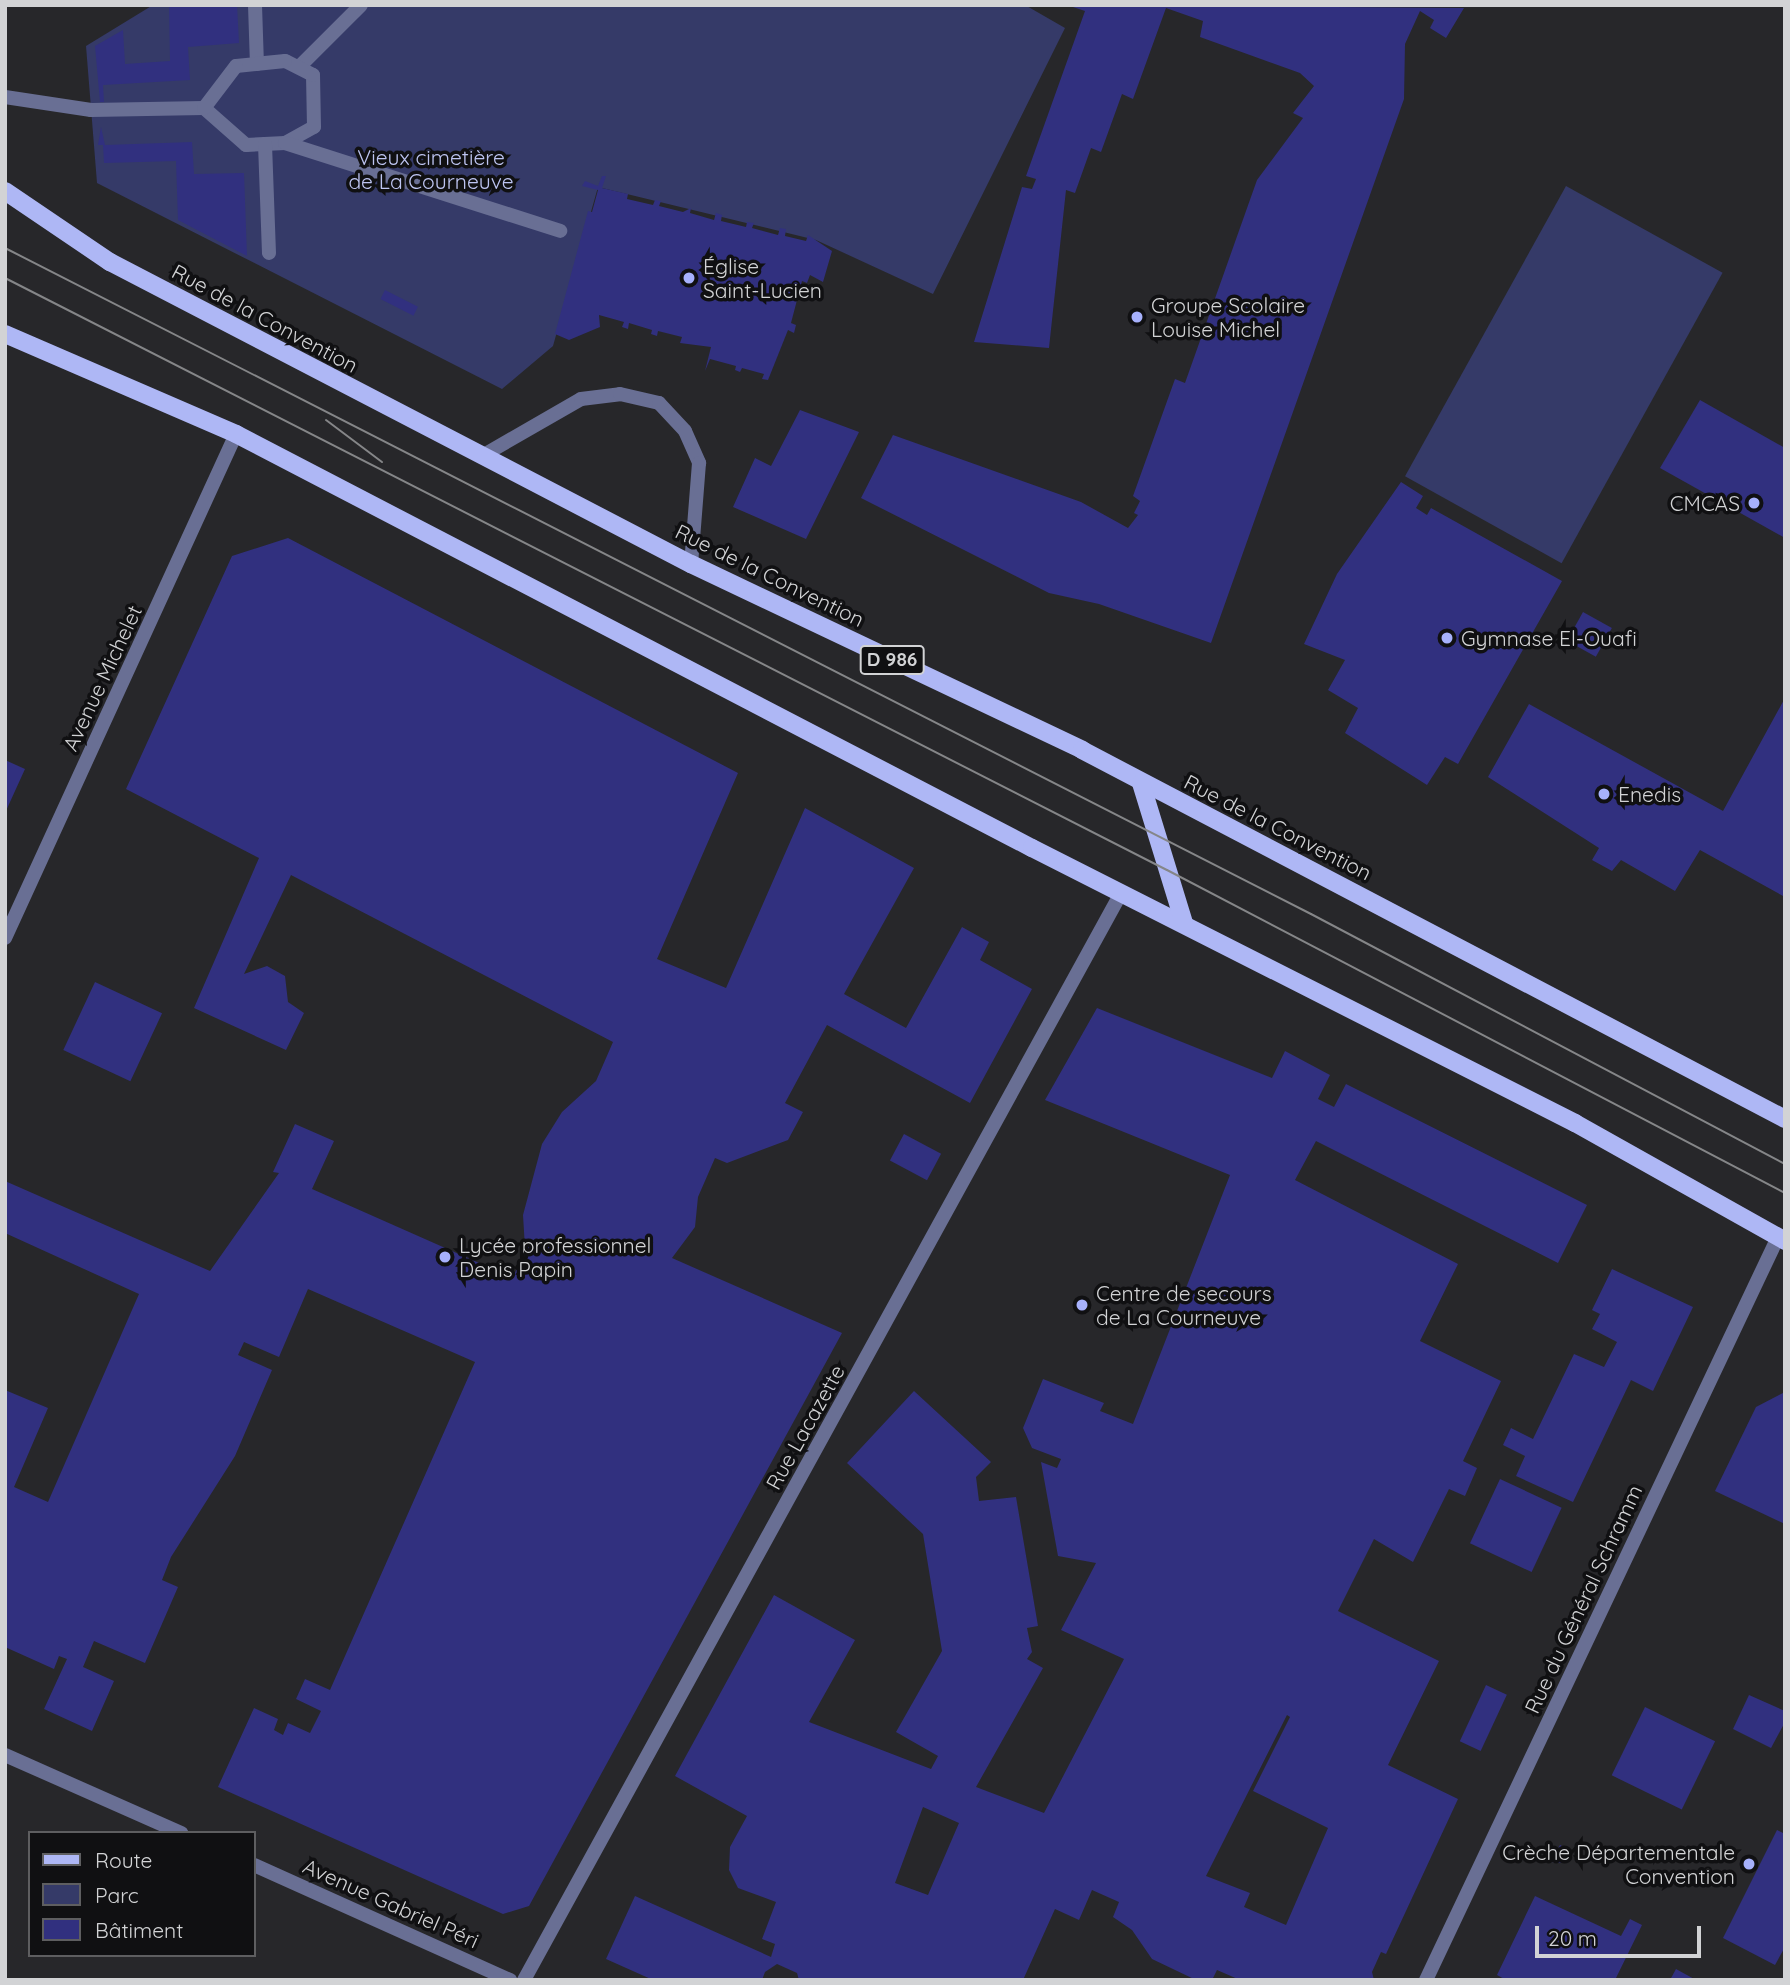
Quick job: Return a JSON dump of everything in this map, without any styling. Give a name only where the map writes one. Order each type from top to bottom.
[{"type":"main road","name":"Rue de la Convention","points":[[5,191],[110,262],[482,456],[691,564],[1141,783],[1785,1119]]},
{"type":"main road","points":[[5,334],[236,434],[1121,894],[1184,923],[1575,1123],[1782,1239]]},
{"type":"main road","points":[[1141,783],[1184,923]]},
{"type":"street","points":[[255,5],[257,64]]},
{"type":"street","points":[[300,66],[361,5]]},
{"type":"street","points":[[204,108],[236,66],[285,61],[300,66],[313,75],[314,127],[285,143]]},
{"type":"street","points":[[5,97],[91,110],[204,108],[246,145],[285,143],[560,231]]},
{"type":"street","points":[[265,144],[269,253]]},
{"type":"street","points":[[482,456],[581,399],[620,394],[659,403],[685,430],[699,463],[691,564]]},
{"type":"street","name":"Avenue Michelet","points":[[5,939],[236,434]]},
{"type":"street","name":"Rue Lacazette","points":[[524,1980],[1121,894]]},
{"type":"street","name":"Rue du Général Schramm","points":[[1426,1980],[1782,1239]]},
{"type":"street","points":[[5,1755],[176,1831]]},
{"type":"street","name":"Avenue Gabriel Péri","points":[[256,1866],[510,1980]]},
{"type":"green space","name":"Vieux cimetière de La Courneuve","points":[[153,5],[1025,5],[1065,28],[933,294],[816,240],[598,187],[553,346],[502,389],[97,183],[86,46]]},
{"type":"green space","points":[[1566,186],[1723,273],[1562,563],[1405,476]]},
{"type":"building","points":[[169,5],[237,5],[239,43],[188,47],[190,80],[103,85],[104,102],[100,102],[95,46],[123,30],[125,64],[170,61]]},
{"type":"building","points":[[1067,5],[1464,8],[1446,38],[1430,28],[1434,20],[1420,11],[1405,44],[1404,99],[1211,643],[1099,604],[1049,593],[861,498],[893,435],[1081,502],[1128,528],[1138,515],[1134,513],[1140,501],[1133,496],[1175,379],[1185,383],[1257,180],[1303,118],[1293,113],[1314,86],[1300,73],[1200,37],[1203,21],[1166,8],[1133,99],[1122,94],[1101,152],[1091,148],[1075,193],[1066,190],[1049,348],[974,342],[1022,187],[1032,189],[1036,179],[1026,176],[1085,11]]},
{"type":"building","points":[[101,127],[105,145],[192,142],[194,174],[244,173],[247,256],[178,220],[176,161],[104,163],[103,145],[98,145]]},
{"type":"building","name":"Église Saint-Lucien","points":[[602,176],[606,176],[602,188],[628,194],[627,199],[653,205],[655,200],[661,201],[659,206],[683,212],[691,208],[690,213],[714,220],[716,213],[722,215],[721,221],[746,227],[747,222],[754,223],[752,228],[778,235],[780,228],[786,229],[785,236],[806,241],[808,235],[832,251],[823,282],[810,275],[807,283],[802,281],[791,323],[796,325],[794,333],[788,330],[768,380],[762,379],[764,374],[742,368],[740,372],[735,370],[736,366],[710,359],[705,371],[711,347],[680,343],[682,337],[658,331],[657,336],[651,334],[652,330],[629,323],[628,329],[622,327],[624,322],[599,315],[600,327],[569,340],[555,334],[588,211],[592,212],[598,190],[582,186],[585,181],[598,186]]},
{"type":"building","points":[[385,290],[418,307],[413,316],[380,299]]},
{"type":"building","name":"CMCAS","points":[[1700,400],[1785,448],[1785,538],[1660,468]]},
{"type":"building","points":[[800,410],[859,432],[806,539],[733,507],[755,458],[771,466]]},
{"type":"building","name":"Gymnase El-Ouafi","points":[[1401,482],[1423,496],[1416,508],[1427,515],[1431,508],[1562,581],[1458,764],[1445,757],[1427,785],[1345,733],[1358,708],[1328,690],[1345,660],[1304,644],[1337,574]]},
{"type":"building","name":"Lycée professionnel Denis Papin","points":[[288,538],[738,773],[657,959],[726,988],[805,808],[914,868],[844,994],[906,1028],[962,927],[989,942],[980,960],[1032,989],[970,1103],[827,1025],[785,1103],[803,1112],[788,1140],[727,1163],[715,1158],[698,1197],[695,1227],[672,1258],[842,1333],[529,1906],[503,1914],[218,1787],[254,1708],[278,1719],[274,1730],[283,1735],[288,1723],[310,1733],[321,1711],[296,1699],[305,1679],[330,1690],[475,1362],[308,1289],[279,1357],[244,1342],[238,1355],[272,1370],[235,1456],[171,1557],[162,1580],[178,1587],[145,1663],[94,1641],[83,1667],[114,1681],[92,1731],[44,1709],[67,1659],[59,1656],[54,1669],[5,1647],[5,1390],[48,1408],[14,1487],[48,1502],[139,1294],[5,1233],[5,1181],[210,1271],[279,1173],[273,1172],[295,1124],[334,1141],[312,1189],[513,1278],[525,1248],[523,1215],[542,1144],[562,1112],[596,1081],[613,1042],[291,875],[244,974],[267,966],[285,976],[288,1002],[304,1013],[286,1050],[194,1008],[259,858],[126,789],[232,556]]},
{"type":"building","points":[[1583,612],[1612,628],[1596,657],[1567,641]]},
{"type":"building","name":"Enedis","points":[[1785,698],[1783,896],[1700,850],[1675,891],[1621,860],[1612,871],[1592,860],[1599,848],[1488,777],[1529,704],[1723,811]]},
{"type":"building","points":[[5,760],[25,769],[5,813]]},
{"type":"building","points":[[95,982],[162,1013],[130,1081],[63,1050]]},
{"type":"building","points":[[1097,1008],[1272,1078],[1285,1051],[1330,1075],[1318,1099],[1334,1107],[1346,1084],[1587,1205],[1558,1263],[1316,1141],[1295,1180],[1458,1264],[1420,1341],[1501,1381],[1463,1461],[1477,1468],[1465,1496],[1449,1489],[1413,1562],[1374,1539],[1338,1611],[1439,1661],[1388,1765],[1458,1799],[1386,1954],[1381,1952],[1372,1972],[1374,1980],[1240,1980],[1217,1970],[1212,1980],[1196,1980],[1152,1959],[1132,1930],[1113,1917],[1119,1902],[1092,1890],[1079,1920],[1055,1909],[1023,1980],[799,1980],[797,1973],[777,1964],[765,1972],[762,1980],[653,1980],[606,1959],[635,1896],[771,1957],[775,1944],[762,1939],[776,1902],[738,1888],[729,1870],[730,1847],[747,1816],[675,1776],[774,1595],[855,1640],[809,1722],[931,1769],[938,1756],[896,1732],[942,1651],[923,1534],[847,1463],[914,1391],[991,1462],[976,1477],[979,1501],[1016,1497],[1038,1626],[1027,1628],[1032,1652],[1027,1659],[1043,1668],[976,1787],[1044,1813],[1124,1659],[1061,1630],[1096,1563],[1058,1556],[1041,1462],[1057,1468],[1061,1459],[1032,1448],[1023,1428],[1043,1379],[1104,1403],[1100,1411],[1133,1424],[1230,1175],[1045,1100]],"holes":[[[1287,1715],[1290,1717],[1253,1791],[1328,1828],[1286,1925],[1244,1907],[1250,1893],[1206,1876]],[[923,1807],[959,1823],[928,1895],[895,1883]]]},
{"type":"building","points":[[904,1134],[941,1154],[927,1180],[890,1160]]},
{"type":"building","points":[[1612,1269],[1693,1307],[1653,1391],[1631,1380],[1573,1502],[1516,1476],[1525,1456],[1503,1445],[1511,1428],[1533,1439],[1574,1354],[1604,1367],[1617,1342],[1592,1329],[1600,1314],[1592,1310]]},
{"type":"building","points":[[1785,1392],[1785,1524],[1715,1491],[1756,1407]]},
{"type":"building","points":[[1500,1479],[1562,1508],[1532,1572],[1470,1543]]},
{"type":"building","points":[[1486,1685],[1507,1695],[1481,1751],[1460,1741]]},
{"type":"building","points":[[1749,1695],[1785,1711],[1785,1722],[1771,1748],[1733,1729]]},
{"type":"building","points":[[1645,1707],[1715,1741],[1682,1810],[1612,1775]]},
{"type":"building","points":[[1777,1830],[1785,1834],[1785,1947],[1775,1965],[1723,1938]]},
{"type":"building","points":[[1560,1845],[1572,1851],[1567,1863],[1551,1862]]},
{"type":"building","points":[[1535,1896],[1621,1936],[1630,1919],[1642,1925],[1615,1980],[1506,1980],[1497,1975]]},
{"type":"building","points":[[1676,1969],[1696,1980],[1670,1980]]},
{"type":"tram line","points":[[5,248],[1311,914],[1785,1164]]},
{"type":"tram line","points":[[5,278],[1167,870],[1785,1193]]},
{"type":"tram line","points":[[326,420],[382,462]]},
{"type":"place","name":"Église Saint-Lucien","points":[[689,278]]},
{"type":"place","name":"Groupe Scolaire Louise Michel","points":[[1137,317]]},
{"type":"place","name":"CMCAS","points":[[1754,503]]},
{"type":"place","name":"Gymnase El-Ouafi","points":[[1447,638]]},
{"type":"place","name":"Enedis","points":[[1604,794]]},
{"type":"place","name":"Lycée professionnel Denis Papin","points":[[445,1257]]},
{"type":"place","name":"Centre de secours de La Courneuve","points":[[1082,1305]]},
{"type":"place","name":"Crèche Départementale Convention","points":[[1749,1864]]}]
